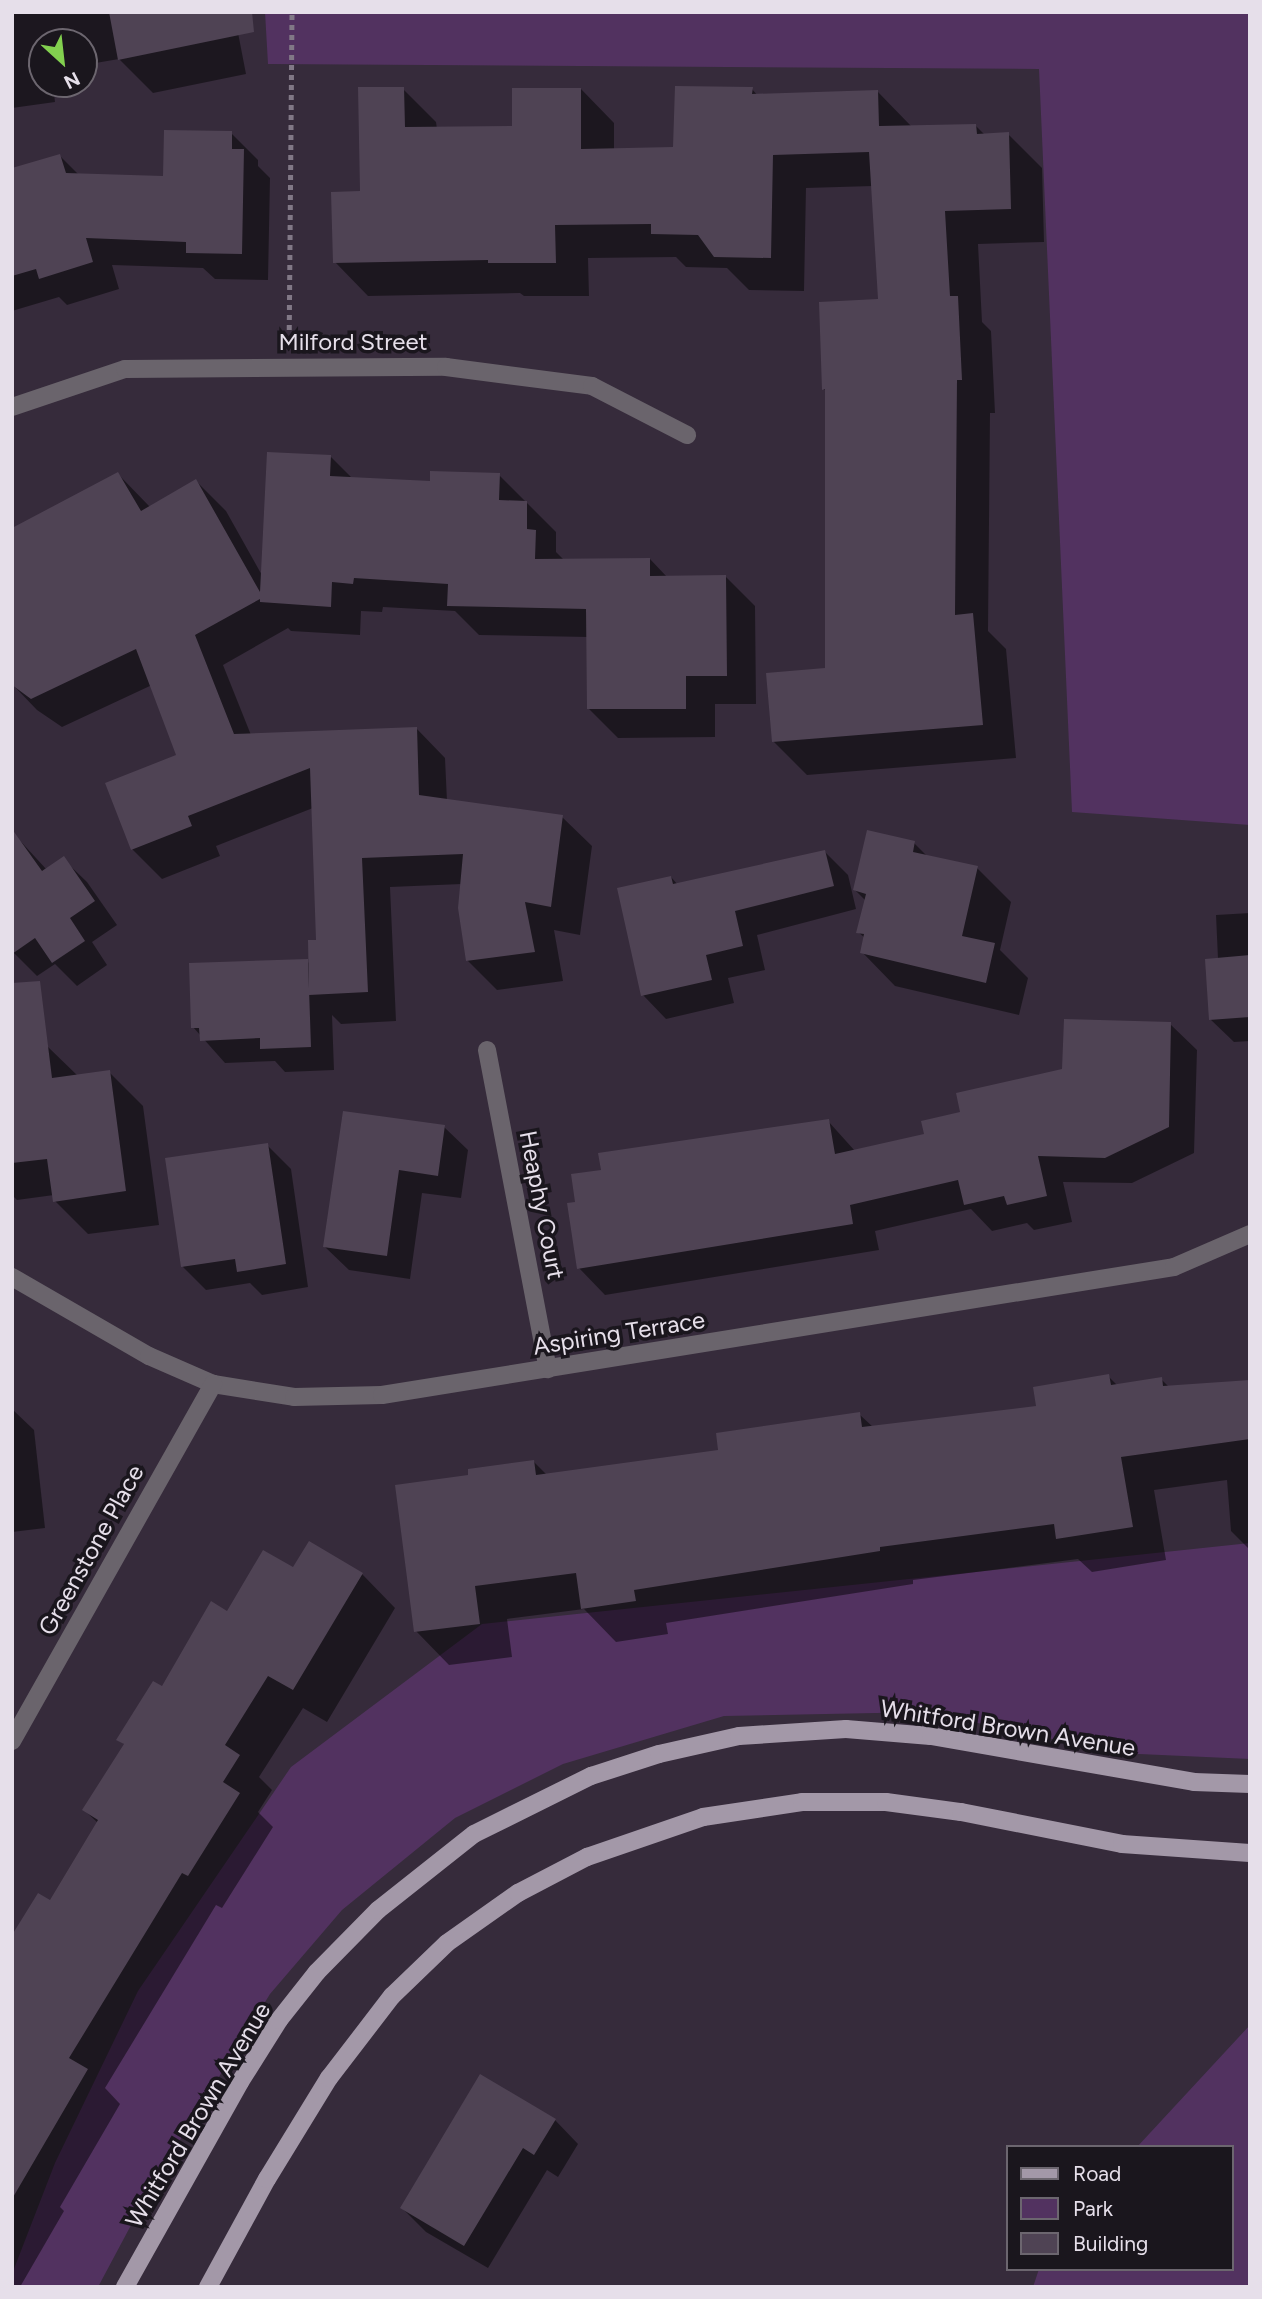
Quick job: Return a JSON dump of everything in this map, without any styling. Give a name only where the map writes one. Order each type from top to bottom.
[{"type":"main road","name":"Whitford Brown Avenue","points":[[125,2287],[240,2082],[279,2020],[317,1972],[378,1910],[474,1834],[591,1776],[659,1754],[739,1736],[846,1729],[931,1736],[1194,1782],[1250,1784]]},
{"type":"main road","points":[[208,2287],[267,2179],[329,2078],[392,1996],[447,1943],[519,1894],[587,1857],[703,1816],[802,1802],[886,1802],[961,1812],[1122,1843],[1250,1853]]},
{"type":"street","name":"Milford Street","points":[[12,407],[22,401],[125,369],[446,367],[592,386],[687,435]]},
{"type":"street","name":"Heaphy Court","points":[[486,1050],[548,1369]]},
{"type":"street","name":"Aspiring Terrace","points":[[12,1278],[149,1356],[213,1384],[295,1397],[382,1395],[1174,1267],[1250,1234]]},
{"type":"street","name":"Greenstone Place","points":[[12,1741],[213,1384]]},
{"type":"path","points":[[288,366],[292,12]]},
{"type":"green space","points":[[265,12],[1250,12],[1250,825],[1072,812],[1039,69],[268,64]]},
{"type":"green space","points":[[1250,1543],[1250,1759],[1117,1753],[927,1712],[724,1716],[563,1764],[455,1818],[342,1910],[270,1994],[153,2184],[98,2287],[12,2287],[12,2274],[55,2163],[138,1991],[291,1767],[482,1624]]},
{"type":"green space","points":[[1250,2025],[1250,2287],[1033,2287],[1038,2271],[1234,2271],[1234,2145],[1139,2145]]},
{"type":"building","points":[[109,12],[252,12],[254,32],[118,60]]},
{"type":"building","points":[[675,86],[753,87],[752,94],[878,90],[879,126],[976,124],[977,134],[1009,132],[1011,209],[945,211],[950,296],[958,296],[962,380],[957,380],[955,615],[973,613],[983,725],[772,742],[766,673],[825,668],[825,389],[822,390],[819,302],[878,299],[869,152],[773,155],[771,258],[714,257],[698,235],[651,234],[651,224],[555,225],[556,263],[488,263],[488,260],[333,263],[331,192],[360,191],[358,87],[404,87],[405,127],[512,126],[512,88],[581,88],[581,149],[673,147]]},
{"type":"building","points":[[164,130],[232,131],[232,149],[244,149],[242,254],[186,253],[186,242],[86,238],[93,262],[39,279],[36,269],[12,276],[12,168],[60,154],[66,173],[163,176]]},
{"type":"building","points":[[267,452],[331,455],[330,476],[430,481],[430,471],[500,473],[499,500],[527,501],[527,529],[536,530],[535,559],[650,558],[650,576],[726,575],[727,676],[686,676],[686,709],[587,709],[586,609],[447,606],[448,584],[354,578],[353,584],[332,582],[331,607],[260,602],[260,599],[195,635],[234,734],[417,727],[419,795],[563,815],[551,907],[525,902],[535,952],[466,961],[458,908],[463,854],[362,858],[368,992],[309,995],[308,940],[316,940],[310,768],[188,816],[192,826],[131,850],[105,783],[176,755],[136,649],[31,699],[12,685],[12,528],[118,472],[141,511],[196,479],[260,592]]},
{"type":"building","points":[[12,829],[42,871],[64,856],[95,901],[70,918],[85,941],[52,963],[35,938],[12,954]]},
{"type":"building","points":[[867,830],[915,841],[913,852],[978,866],[962,936],[995,943],[986,983],[860,953],[864,934],[856,933],[866,894],[853,890]]},
{"type":"building","points":[[825,850],[834,886],[735,911],[743,946],[706,955],[712,980],[641,996],[617,888],[671,876],[673,884]]},
{"type":"building","points":[[1250,955],[1250,1017],[1209,1020],[1205,959]]},
{"type":"building","points":[[308,959],[311,1047],[260,1049],[260,1038],[200,1041],[199,1028],[191,1028],[189,963]]},
{"type":"building","points":[[40,981],[52,1078],[110,1070],[126,1191],[53,1202],[47,1159],[12,1163],[12,983]]},
{"type":"building","points":[[1064,1019],[1171,1022],[1169,1127],[1105,1158],[1038,1156],[1047,1196],[1007,1205],[1004,1196],[964,1205],[958,1180],[850,1205],[853,1224],[577,1269],[567,1203],[575,1202],[571,1174],[601,1170],[598,1153],[829,1119],[835,1154],[924,1134],[921,1121],[960,1112],[956,1093],[1062,1069]]},
{"type":"building","points":[[343,1111],[445,1125],[438,1176],[399,1170],[387,1256],[323,1247]]},
{"type":"building","points":[[268,1143],[286,1264],[237,1272],[235,1259],[181,1267],[165,1158]]},
{"type":"building","points":[[1109,1374],[1111,1385],[1162,1377],[1163,1386],[1250,1380],[1250,1439],[1121,1457],[1133,1527],[1056,1539],[1054,1524],[880,1547],[880,1551],[634,1590],[636,1601],[581,1609],[576,1573],[475,1586],[480,1624],[414,1632],[395,1485],[468,1475],[468,1469],[534,1460],[536,1475],[718,1450],[716,1433],[860,1412],[862,1427],[1036,1406],[1033,1387]]},
{"type":"building","points":[[309,1541],[363,1573],[293,1690],[268,1676],[225,1745],[240,1755],[223,1782],[240,1793],[188,1876],[182,1873],[69,2058],[88,2069],[12,2199],[12,1935],[38,1893],[50,1900],[98,1820],[82,1810],[124,1744],[116,1740],[153,1681],[162,1686],[211,1601],[227,1611],[263,1550],[293,1567]]},
{"type":"building","points":[[480,2074],[556,2119],[534,2155],[523,2148],[464,2246],[400,2208]]}]
